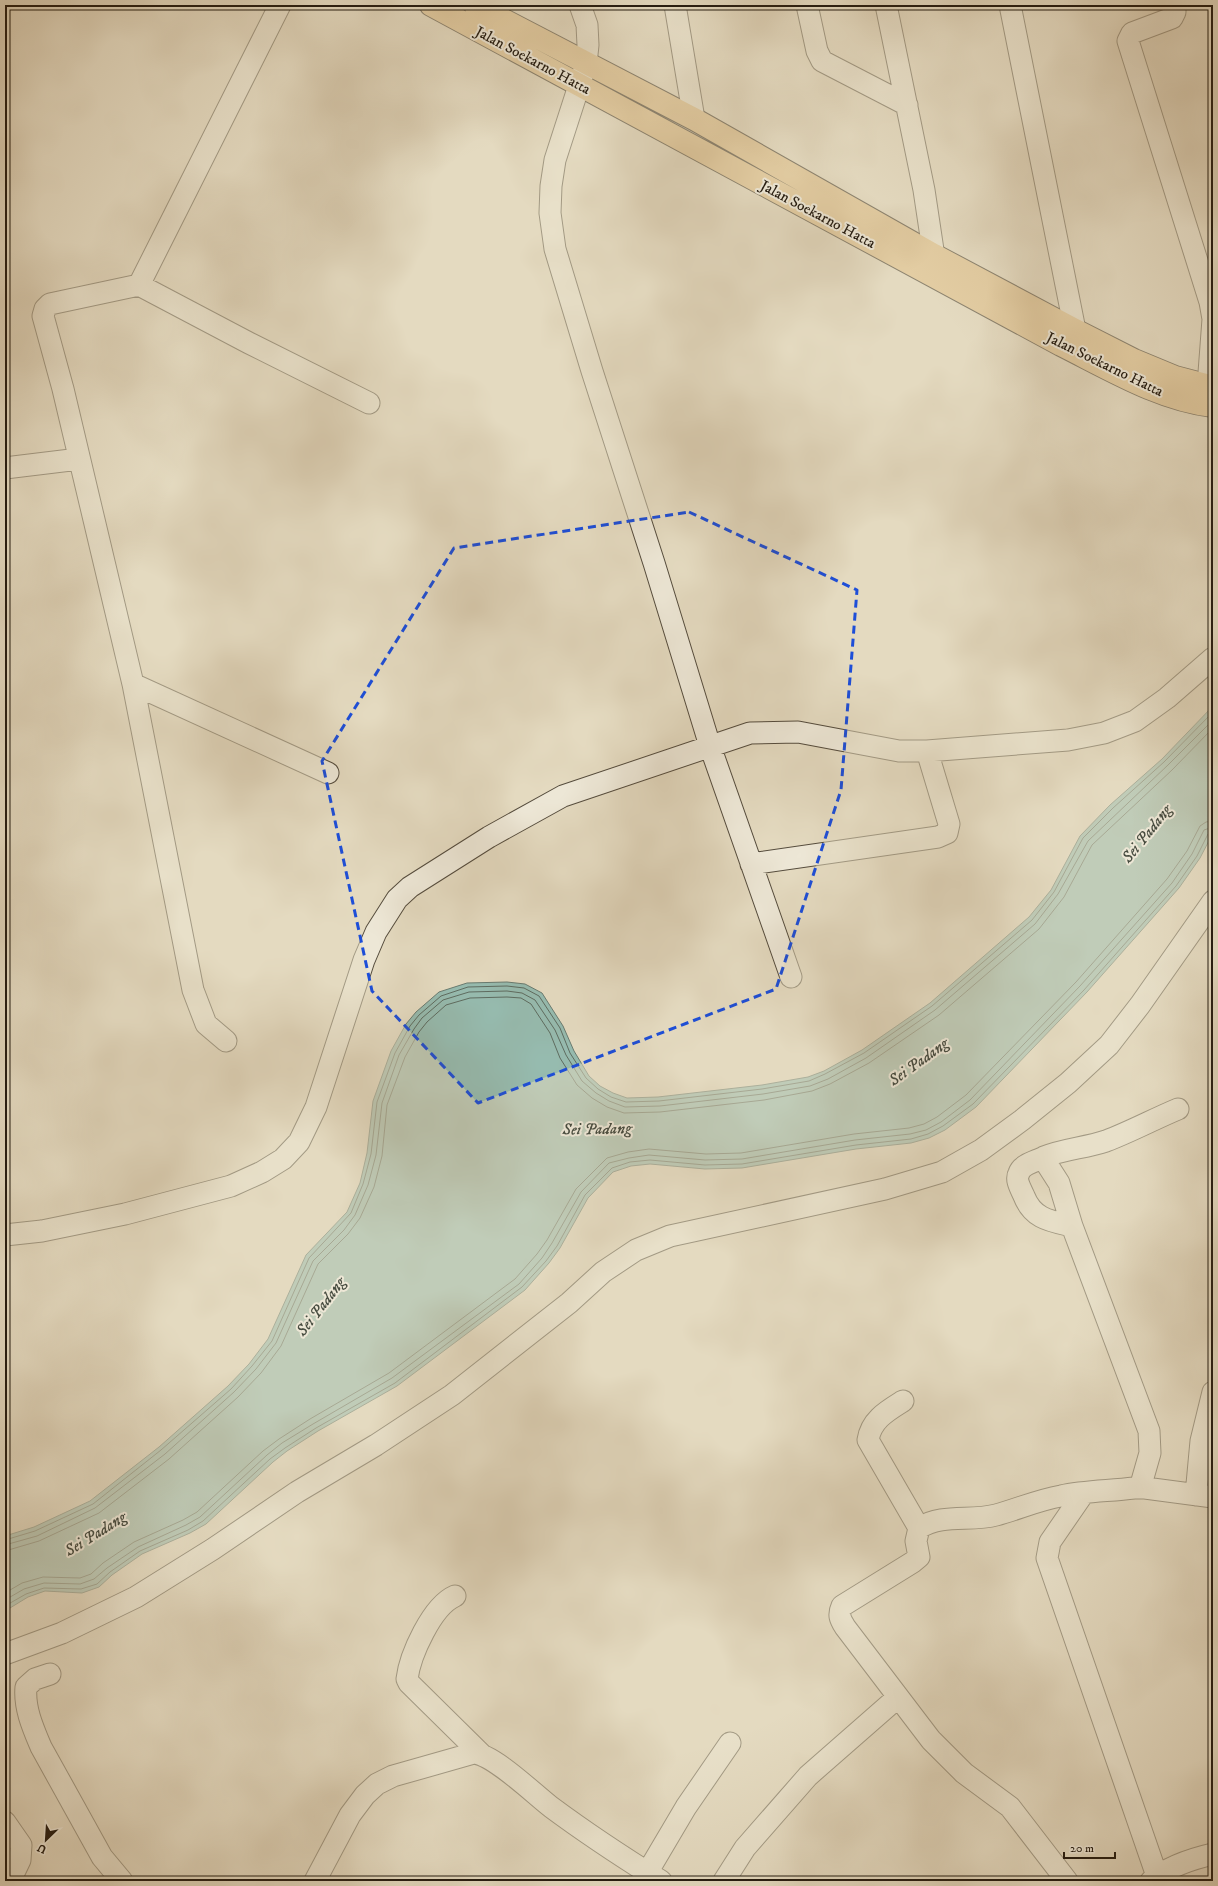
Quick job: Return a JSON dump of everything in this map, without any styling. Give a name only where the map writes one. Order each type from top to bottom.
[{"type":"highway","name":"Jalan Soekarno Hatta","points":[[431,5],[1077,353],[1126,377],[1170,396],[1211,393]]},
{"type":"highway","name":"Jalan Soekarno Hatta","points":[[475,5],[694,120],[934,255],[1076,330],[1134,360],[1211,393]]},
{"type":"street","points":[[138,285],[280,5]]},
{"type":"street","points":[[580,5],[587,25],[588,45],[586,64],[555,160],[551,186],[550,213],[556,249],[592,371],[654,563],[710,746],[791,977]]},
{"type":"street","points":[[675,5],[694,120]]},
{"type":"street","points":[[807,5],[817,51],[822,61],[907,105]]},
{"type":"street","points":[[886,5],[924,190],[938,279]]},
{"type":"street","points":[[1010,5],[1076,330],[1077,353]]},
{"type":"street","points":[[1175,5],[1175,12],[1172,18],[1132,33],[1128,41],[1210,302],[1213,319],[1211,393]]},
{"type":"street","points":[[226,1041],[215,1034],[206,1024],[193,990],[134,684],[63,390],[43,316],[45,309],[50,304],[138,285],[248,343],[369,403]]},
{"type":"street","points":[[5,468],[79,459]]},
{"type":"street","points":[[5,1235],[42,1231],[125,1214],[231,1186],[262,1172],[283,1159],[299,1142],[316,1107],[364,960],[376,932],[397,899],[410,887],[489,837],[563,796],[750,733],[798,732],[899,751],[945,751],[1068,740],[1104,733],[1135,721],[1167,698],[1213,658]]},
{"type":"street","points":[[134,684],[328,774]]},
{"type":"street","points":[[752,864],[938,838],[947,833],[949,824],[928,751]]},
{"type":"street","points":[[5,1654],[62,1633],[136,1597],[213,1549],[297,1492],[376,1445],[452,1395],[569,1303],[603,1272],[636,1250],[670,1236],[885,1189],[942,1172],[981,1150],[1022,1120],[1068,1083],[1109,1045],[1140,1005],[1213,901]]},
{"type":"street","points":[[1072,1226],[1037,1215],[1028,1206],[1017,1179],[1019,1173],[1024,1167],[1060,1150],[1084,1148],[1107,1140],[1178,1109]]},
{"type":"street","points":[[1043,1158],[1059,1183],[1072,1226],[1149,1431],[1150,1453],[1140,1488]]},
{"type":"street","points":[[919,1528],[928,1522],[945,1518],[996,1515],[1027,1504],[1061,1496],[1140,1488],[1204,1496],[1202,1441],[1213,1392]]},
{"type":"street","points":[[903,1401],[874,1423],[868,1440],[919,1528],[916,1541],[919,1557],[842,1606],[839,1612],[840,1618],[897,1698],[949,1760],[1010,1807],[1067,1881]]},
{"type":"street","points":[[1083,1494],[1050,1542],[1047,1558],[1154,1878],[1192,1859],[1213,1854]]},
{"type":"street","points":[[454,1596],[443,1603],[431,1617],[414,1657],[407,1679],[409,1683],[481,1754],[510,1774],[552,1807],[654,1877],[686,1807],[730,1743]]},
{"type":"street","points":[[50,1674],[35,1678],[26,1687],[27,1707],[33,1729],[41,1747],[102,1857],[122,1881]]},
{"type":"street","points":[[724,1881],[745,1848],[808,1776],[897,1698]]},
{"type":"street","points":[[314,1881],[350,1815],[365,1795],[377,1784],[393,1776],[474,1753],[481,1754]]},
{"type":"street","points":[[5,1822],[21,1845],[20,1860],[10,1881]]},
{"type":"highlighted area","points":[[689,512],[857,590],[841,790],[776,989],[478,1103],[372,991],[322,761],[454,548]]},
{"type":"water","name":"Sei Padang","points":[[1213,706],[1213,833],[1200,858],[1179,888],[1087,992],[976,1107],[945,1130],[929,1138],[911,1143],[856,1149],[742,1168],[705,1169],[650,1164],[631,1166],[613,1172],[588,1198],[560,1248],[525,1290],[397,1386],[318,1431],[287,1451],[273,1462],[206,1524],[190,1533],[142,1554],[112,1575],[99,1587],[82,1593],[45,1591],[28,1597],[5,1611],[5,1536],[34,1527],[90,1501],[159,1447],[228,1386],[249,1364],[268,1339],[306,1255],[347,1212],[360,1183],[367,1153],[373,1101],[391,1051],[406,1024],[416,1012],[439,992],[467,983],[507,982],[525,984],[542,993],[563,1026],[574,1051],[589,1076],[600,1086],[627,1098],[658,1097],[762,1085],[808,1077],[824,1071],[862,1050],[930,1003],[1029,917],[1051,890],[1080,836],[1110,805],[1162,759]]}]
